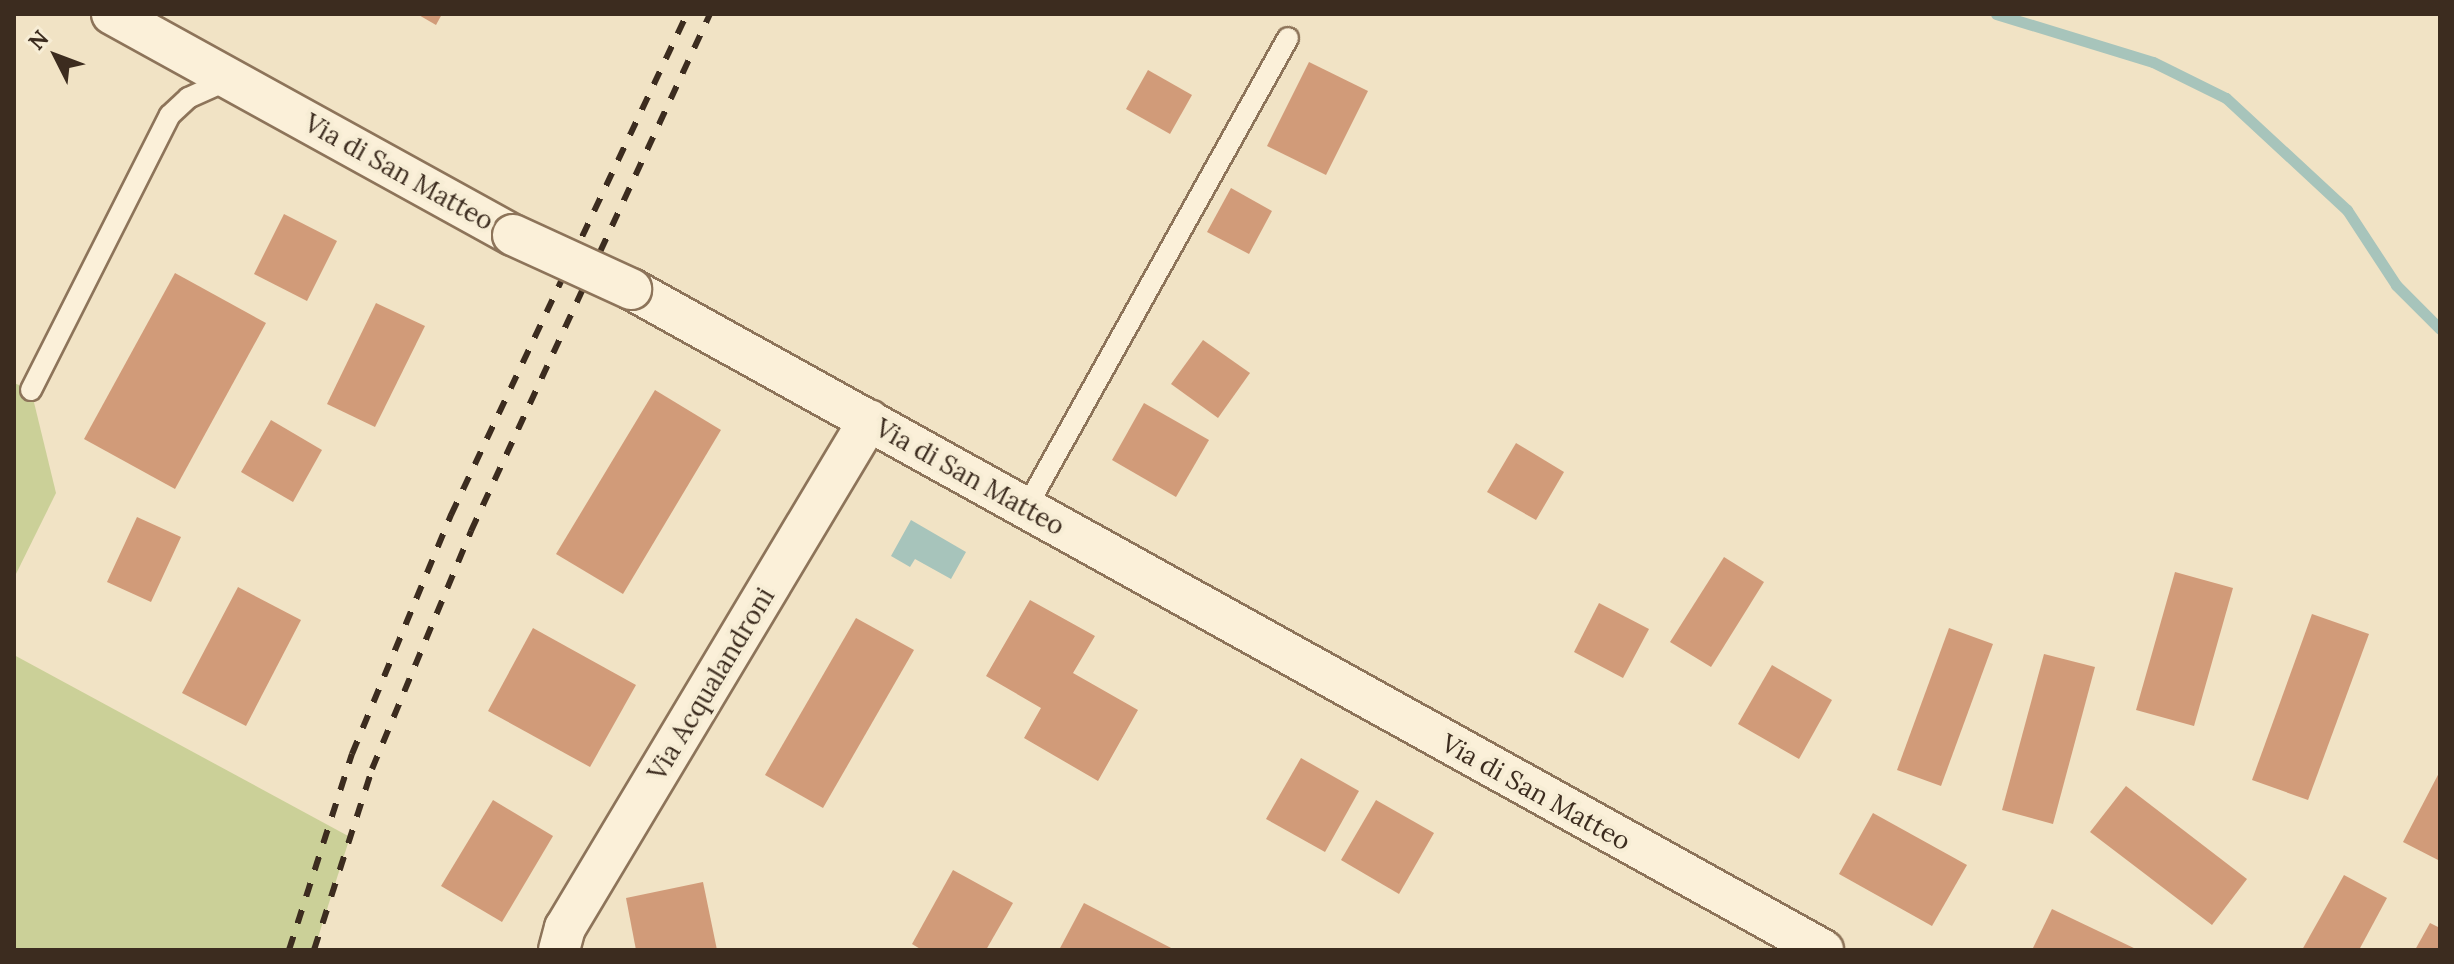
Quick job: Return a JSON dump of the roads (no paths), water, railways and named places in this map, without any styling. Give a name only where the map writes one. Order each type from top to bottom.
[{"type":"street","name":"Via di San Matteo","points":[[112,14],[513,235],[631,289],[1823,950]]},
{"type":"street","name":"Via Acqualandroni","points":[[559,950],[565,928],[869,420]]},
{"type":"lane","points":[[1026,508],[1288,38]]},
{"type":"lane","points":[[31,390],[170,115],[188,98],[230,79]]},
{"type":"water","points":[[911,520],[966,552],[951,579],[915,559],[910,567],[891,556]]},
{"type":"waterway","points":[[1996,14],[2153,62],[2226,98],[2347,210],[2396,285],[2440,329]]},
{"type":"railway","points":[[289,950],[352,754],[451,515],[687,14]]},
{"type":"railway","points":[[314,950],[372,769],[471,531],[710,14]]}]
